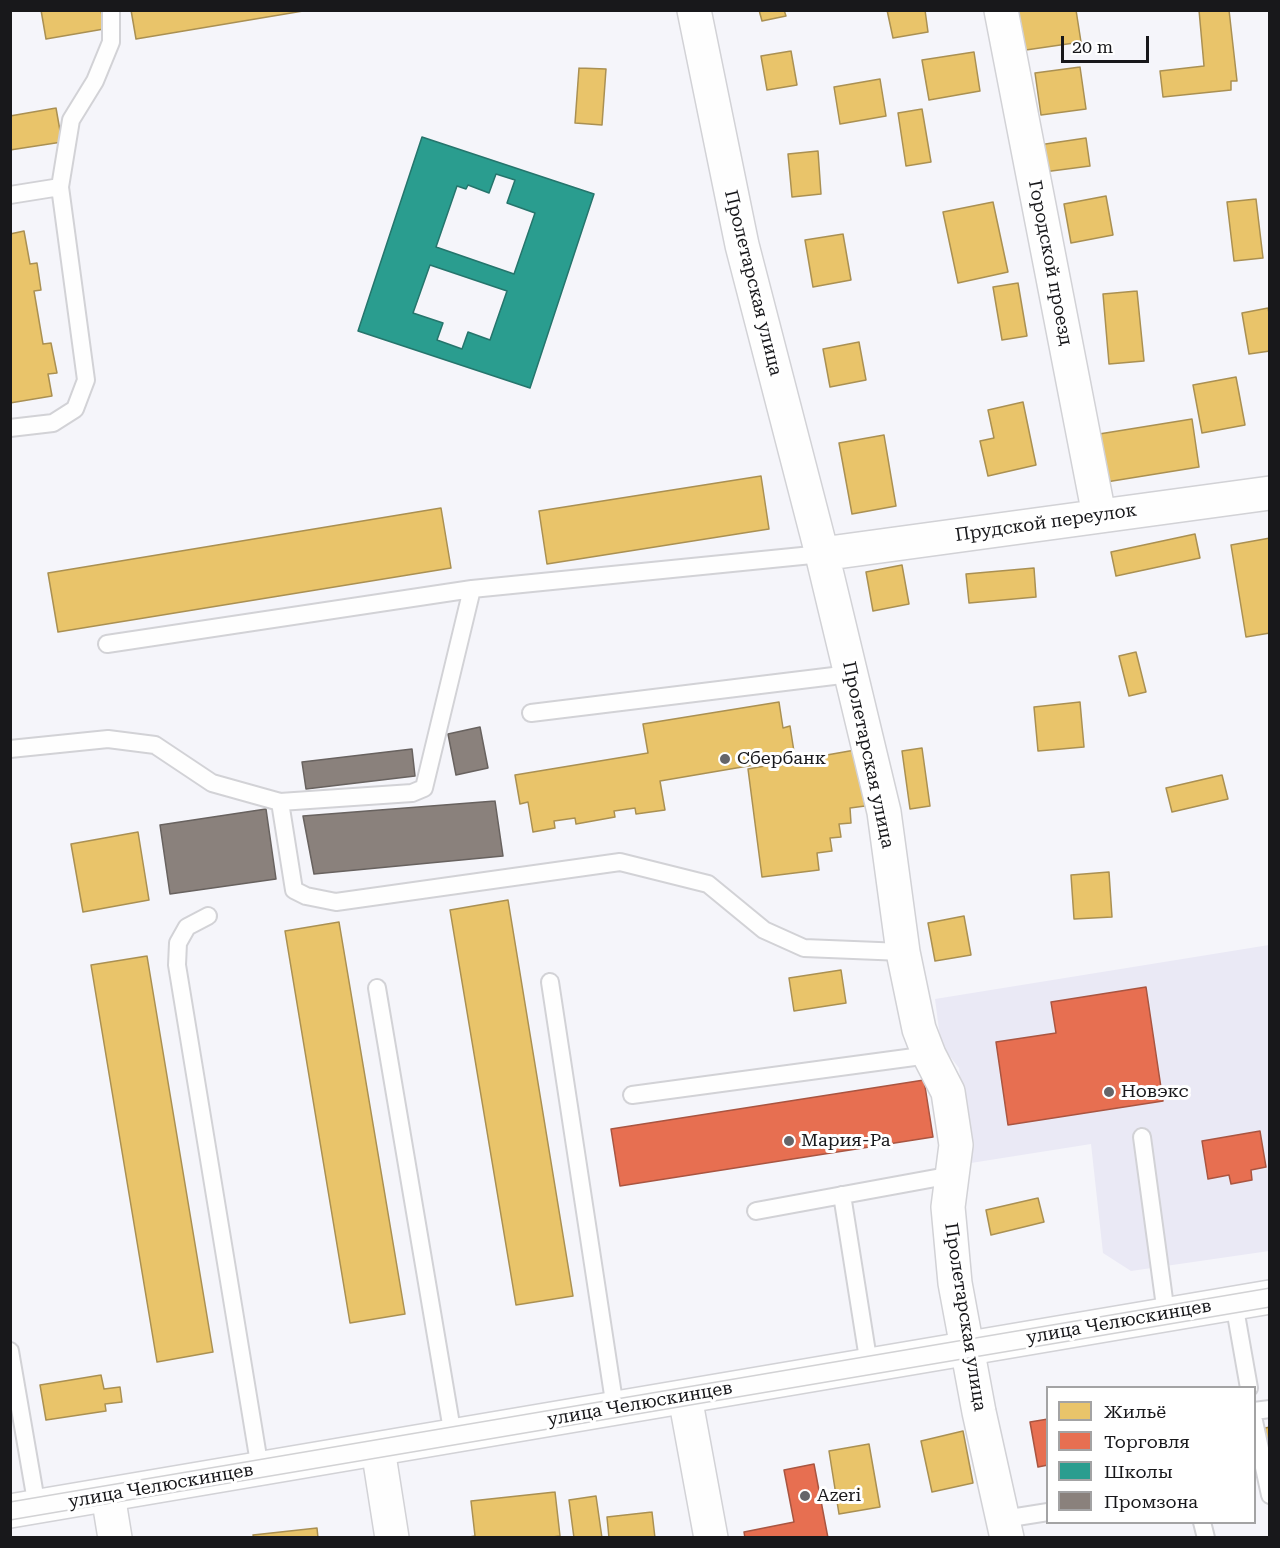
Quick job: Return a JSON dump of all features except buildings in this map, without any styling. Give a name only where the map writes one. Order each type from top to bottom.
[{"type":"street","name":"Пролетарская улица","points":[[694,10],[742,245],[822,554],[884,812],[903,952],[919,1029],[948,1092],[956,1145],[948,1206],[956,1283],[979,1412],[1006,1528]]},
{"type":"street","name":"Городской проезд","points":[[1001,10],[1099,515]]},
{"type":"street","name":"Прудской переулок","points":[[822,554],[1269,493]]},
{"type":"street","name":"улица Челюскинцев","points":[[24,1509],[1269,1297]]},
{"type":"street","points":[[685,1397],[711,1538]]},
{"type":"street","points":[[378,1449],[392,1538]]},
{"type":"street","points":[[108,1495],[115,1538]]},
{"type":"lane","points":[[10,428],[53,423],[75,409],[86,380],[60,187],[71,120],[95,81],[111,42],[111,10]]},
{"type":"lane","points":[[10,195],[60,187]]},
{"type":"lane","points":[[107,644],[472,589],[822,554]]},
{"type":"lane","points":[[10,749],[108,739],[155,745],[212,783],[280,802],[412,793],[424,788],[472,589]]},
{"type":"lane","points":[[531,713],[850,674]]},
{"type":"lane","points":[[280,802],[294,890],[306,896],[336,902],[620,862],[708,884],[764,930],[804,948],[903,952]]},
{"type":"lane","points":[[208,916],[187,927],[178,943],[177,964],[260,1469]]},
{"type":"lane","points":[[550,982],[615,1408]]},
{"type":"lane","points":[[377,988],[453,1436]]},
{"type":"lane","points":[[632,1095],[929,1055]]},
{"type":"lane","points":[[1142,1137],[1166,1314]]},
{"type":"lane","points":[[756,1211],[952,1175]]},
{"type":"lane","points":[[842,1195],[869,1365]]},
{"type":"lane","points":[[1234,1303],[1248,1386]]},
{"type":"lane","points":[[10,1351],[24,1509]]},
{"type":"lane","points":[[1256,1431],[1269,1495]]},
{"type":"lane","points":[[1006,1528],[1046,1512]]},
{"type":"shaded area","points":[[1269,945],[1269,1251],[1131,1271],[1103,1253],[1091,1144],[971,1163],[959,1068],[941,1045],[935,999]]},
{"type":"tram line","points":[[10,1502],[1270,1288]]},
{"type":"tram line","points":[[10,1520],[1270,1307]]},
{"type":"place","name":"Сбербанк","points":[[725,759]]},
{"type":"place","name":"Новэкс","points":[[1109,1092]]},
{"type":"place","name":"Мария-Ра","points":[[789,1141]]},
{"type":"place","name":"Azeri","points":[[805,1496]]}]
